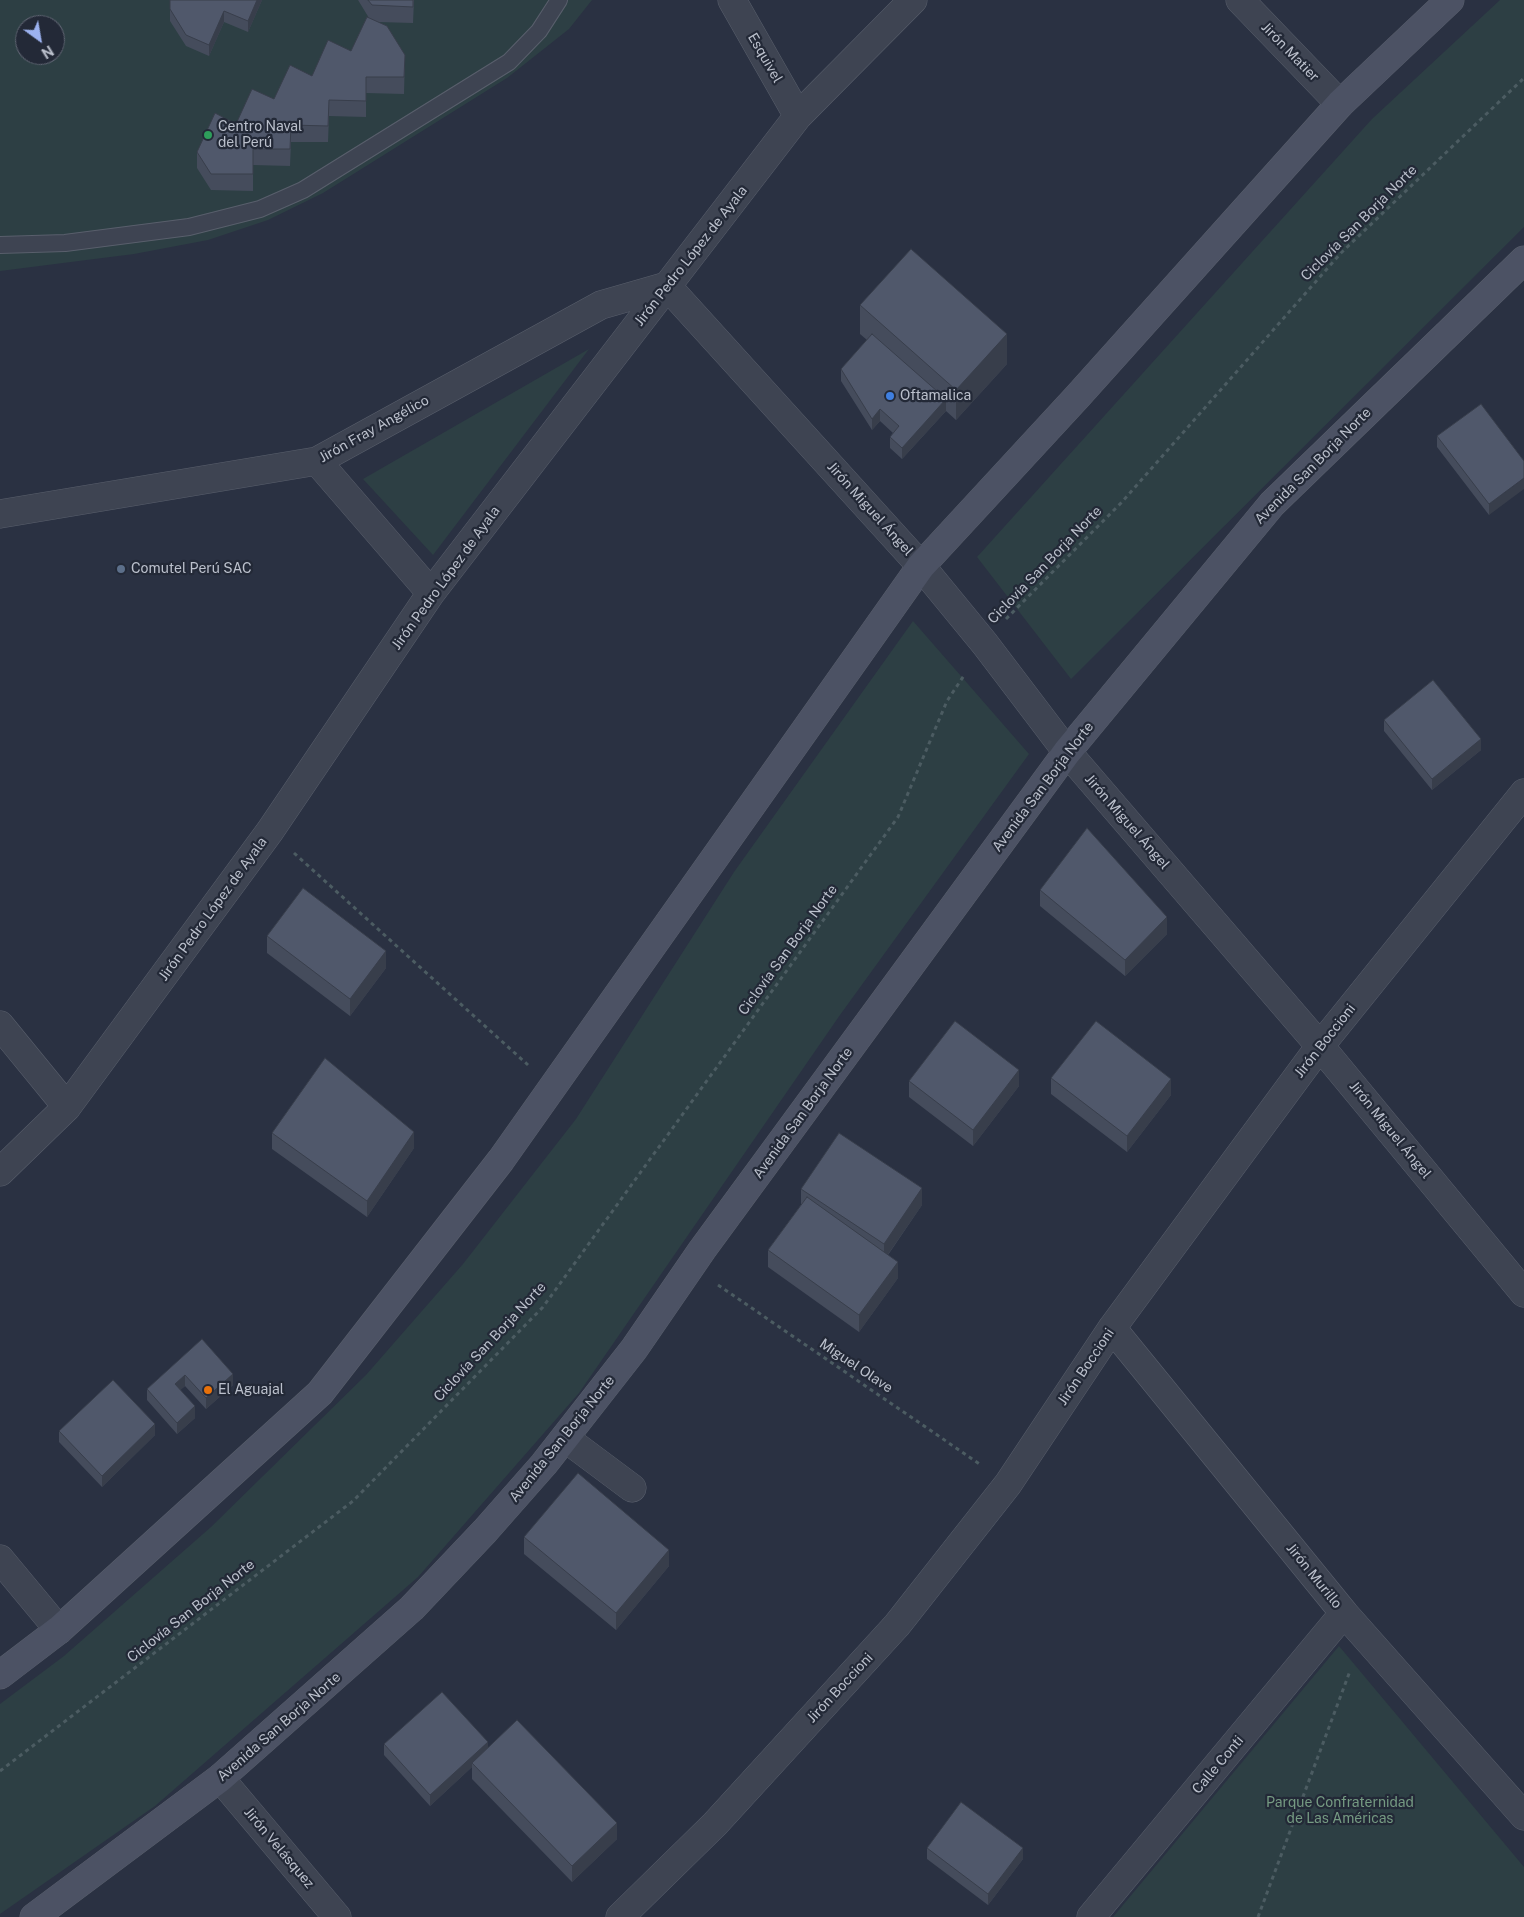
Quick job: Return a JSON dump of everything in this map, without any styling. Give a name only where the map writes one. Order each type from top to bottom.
[{"type":"main road","points":[[0,1675],[59,1630],[320,1393],[501,1160],[922,566],[1078,396],[1340,104],[1450,0]]},
{"type":"main road","name":"Avenida San Borja Norte","points":[[34,1917],[220,1778],[412,1608],[492,1524],[565,1438],[634,1349],[691,1266],[1067,752],[1272,504],[1524,260]]},
{"type":"street","name":"Esquivel","points":[[732,0],[798,116]]},
{"type":"street","name":"Jirón Pedro López de Ayala","points":[[0,1172],[67,1107],[270,831],[431,593],[798,116],[913,0]]},
{"type":"street","name":"Jirón Matier","points":[[1240,0],[1340,104]]},
{"type":"street","name":"Jirón Miguel Ángel","points":[[667,286],[922,566],[985,644],[1067,752],[1320,1046],[1524,1293]]},
{"type":"street","name":"Jirón Fray Angélico","points":[[0,514],[317,461],[601,305],[667,286]]},
{"type":"street","points":[[317,461],[431,593]]},
{"type":"street","name":"Jirón Boccioni","points":[[620,1917],[715,1824],[897,1626],[1008,1484],[1112,1328],[1320,1046],[1524,793]]},
{"type":"street","points":[[0,1025],[67,1107]]},
{"type":"street","name":"Jirón Murillo","points":[[1112,1328],[1344,1613],[1524,1816]]},
{"type":"street","points":[[565,1438],[632,1488]]},
{"type":"street","points":[[0,1559],[59,1630]]},
{"type":"street","name":"Calle Conti","points":[[1091,1917],[1344,1613]]},
{"type":"street","name":"Jirón Velásquez","points":[[220,1778],[337,1917]]},
{"type":"lane","points":[[0,245],[65,243],[189,227],[260,208],[294,194],[509,62],[539,31],[559,0]]},
{"type":"path","name":"Ciclovía San Borja Norte","points":[[0,1771],[353,1501],[543,1307],[898,818],[947,701],[985,644],[1016,607],[1122,502],[1341,253],[1524,78]]},
{"type":"path","points":[[270,831],[552,1088]]},
{"type":"path","name":"Miguel Olave","points":[[691,1266],[1008,1484]]},
{"type":"path","points":[[1258,1917],[1352,1668]]},
{"type":"green space","name":"Centro Naval del Perú","points":[[0,0],[592,0],[569,29],[507,78],[323,193],[268,220],[208,240],[134,254],[0,271]]},
{"type":"green space","points":[[1500,0],[1524,0],[1524,227],[1071,679],[977,557],[1372,119]]},
{"type":"green space","points":[[589,349],[433,555],[363,479]]},
{"type":"green space","points":[[913,621],[1029,754],[840,1015],[579,1393],[418,1577],[155,1806],[0,1914],[0,1704],[64,1656],[211,1527],[366,1375],[463,1264],[576,1119],[734,872]]},
{"type":"green space","name":"Parque Confraternidad de Las Américas","points":[[1339,1646],[1524,1867],[1524,1917],[1113,1917]]},
{"type":"building","points":[[170,0],[257,0],[248,21],[224,11],[209,45],[186,35],[170,9]]},
{"type":"building","points":[[368,0],[413,0],[413,7],[372,5]]},
{"type":"building","points":[[367,17],[387,26],[405,55],[404,77],[366,77],[366,101],[329,100],[328,126],[291,125],[290,149],[253,149],[253,174],[211,174],[197,152],[215,113],[236,124],[252,89],[274,99],[290,65],[312,76],[328,40],[351,51]]},
{"type":"building","points":[[911,249],[1007,334],[956,390],[860,305]]},
{"type":"building","name":"Oftamalica","points":[[872,334],[946,399],[902,448],[890,437],[899,426],[880,409],[872,419],[841,369]]},
{"type":"building","points":[[1481,404],[1524,461],[1524,478],[1489,504],[1437,436]]},
{"type":"building","points":[[1433,680],[1481,739],[1432,779],[1384,720]]},
{"type":"building","points":[[1087,828],[1167,917],[1125,960],[1040,890]]},
{"type":"building","points":[[303,888],[386,951],[350,999],[267,936]]},
{"type":"building","points":[[955,1021],[1019,1070],[973,1130],[909,1081]]},
{"type":"building","points":[[1096,1021],[1171,1079],[1127,1136],[1051,1078]]},
{"type":"building","points":[[325,1058],[414,1132],[367,1201],[272,1133]]},
{"type":"building","points":[[839,1133],[922,1188],[884,1244],[801,1189]]},
{"type":"building","points":[[807,1197],[898,1262],[859,1315],[768,1250]]},
{"type":"building","name":"El Aguajal","points":[[202,1339],[233,1374],[206,1398],[185,1375],[175,1384],[195,1406],[177,1423],[147,1389]]},
{"type":"building","points":[[113,1380],[155,1424],[102,1476],[59,1431]]},
{"type":"building","points":[[578,1473],[669,1550],[616,1613],[524,1537]]},
{"type":"building","points":[[442,1692],[488,1742],[430,1795],[384,1744]]},
{"type":"building","points":[[517,1720],[617,1823],[572,1866],[472,1763]]},
{"type":"building","points":[[961,1802],[1023,1848],[988,1894],[927,1848]]},
{"type":"place","name":"Centro Naval del Perú","points":[[208,135]]},
{"type":"place","name":"Oftamalica","points":[[890,396]]},
{"type":"place","name":"Comutel Perú SAC","points":[[121,569]]},
{"type":"place","name":"El Aguajal","points":[[208,1390]]}]
